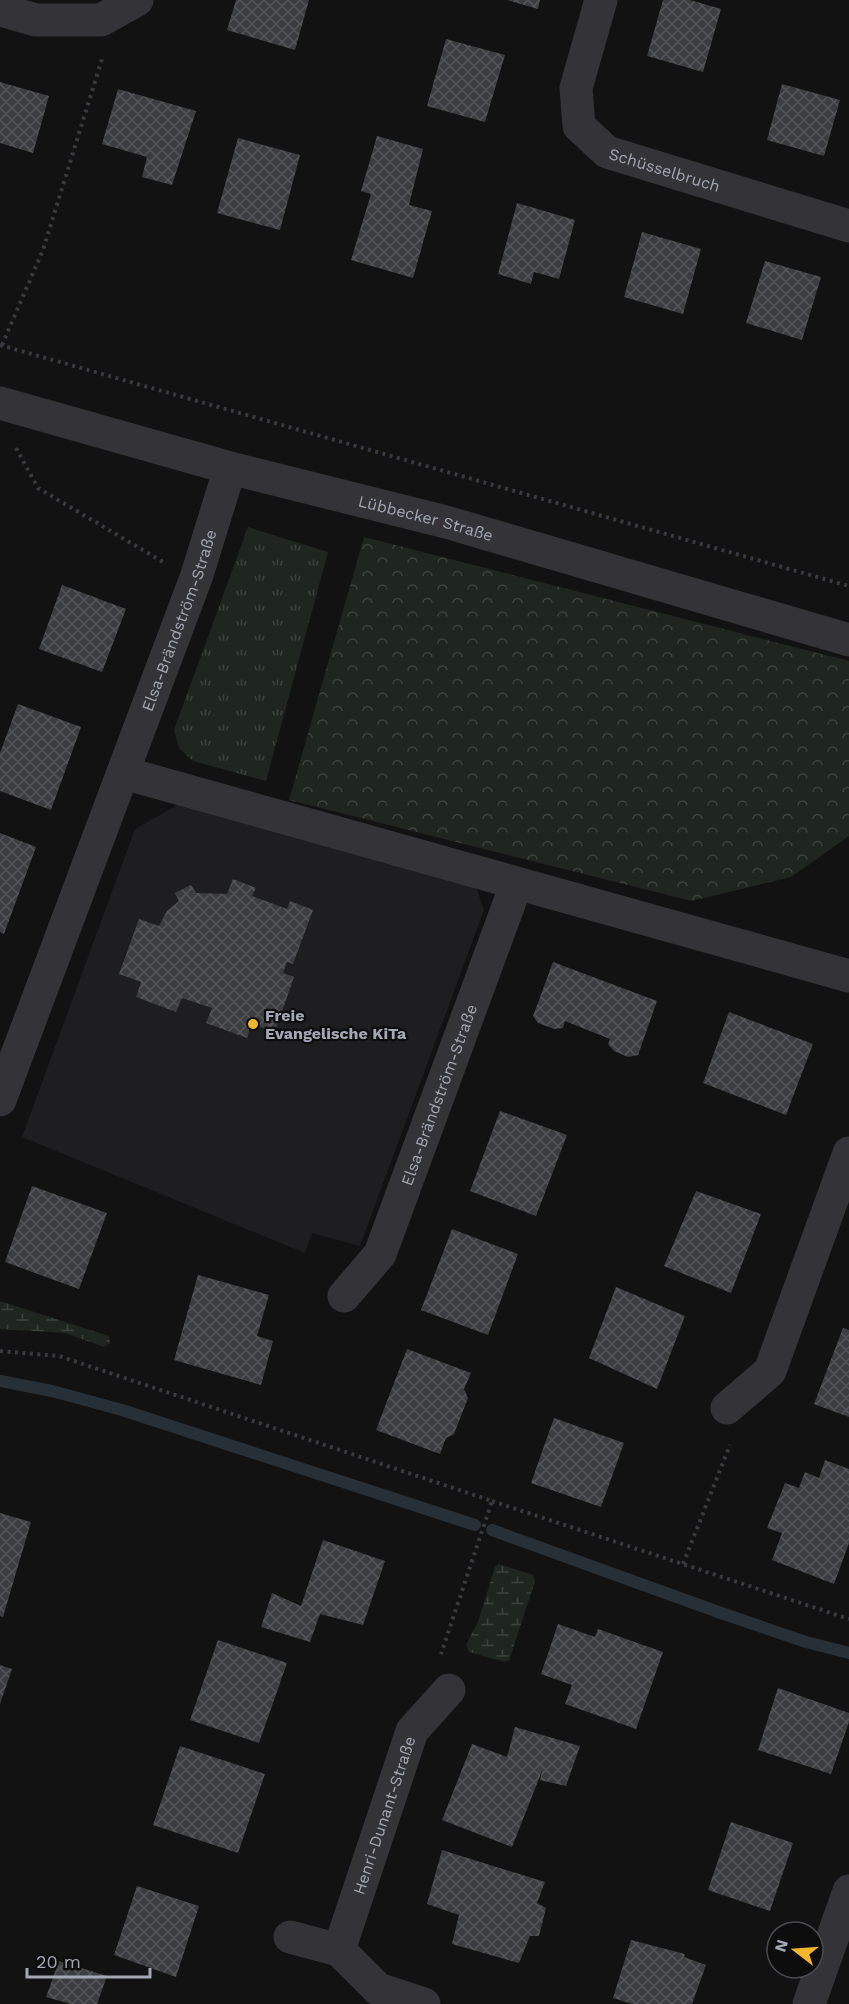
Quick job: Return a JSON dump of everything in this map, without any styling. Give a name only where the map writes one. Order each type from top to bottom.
[{"type":"street","points":[[0,10],[36,20],[101,20],[137,0]]},
{"type":"street","name":"Schüsselbruch","points":[[602,0],[576,88],[579,126],[607,152],[849,226]]},
{"type":"street","name":"Lübbecker Straße","points":[[0,403],[230,468],[446,522],[849,640]]},
{"type":"street","name":"Elsa-Brändström-Straße","points":[[0,1100],[197,575],[230,468]]},
{"type":"street","points":[[124,773],[516,885],[849,976]]},
{"type":"street","name":"Elsa-Brändström-Straße","points":[[344,1296],[380,1254],[516,885]]},
{"type":"street","points":[[727,1408],[770,1371],[849,1153]]},
{"type":"street","name":"Henri-Dunant-Straße","points":[[339,1950],[412,1731],[449,1690]]},
{"type":"street","points":[[809,2004],[849,1891]]},
{"type":"street","points":[[290,1937],[339,1950],[378,1989],[424,2004]]},
{"type":"path","points":[[101,20],[105,50],[43,250],[1,345],[849,586]]},
{"type":"path","points":[[15,447],[38,488],[173,568],[197,575]]},
{"type":"path","points":[[0,1351],[59,1356],[849,1619]]},
{"type":"path","points":[[683,1564],[730,1447],[727,1408]]},
{"type":"path","points":[[449,1690],[441,1656],[492,1501]]},
{"type":"shaded area","name":"Freie Evangelische KiTa","points":[[181,803],[476,887],[484,910],[360,1246],[312,1233],[305,1253],[22,1137],[135,829]]},
{"type":"green space","points":[[248,527],[328,552],[266,781],[193,761],[179,748],[174,730]]},
{"type":"green space","points":[[364,537],[849,661],[849,836],[791,877],[692,901],[289,800]]},
{"type":"green space","points":[[0,1301],[109,1336],[110,1343],[104,1347],[65,1333],[0,1329]]},
{"type":"green space","points":[[499,1564],[533,1575],[535,1581],[509,1661],[504,1662],[469,1652],[466,1645],[478,1622],[495,1567]]},
{"type":"building","points":[[236,0],[309,0],[295,50],[227,30]]},
{"type":"building","points":[[507,0],[540,0],[538,9]]},
{"type":"building","points":[[663,0],[690,0],[721,9],[703,72],[647,56]]},
{"type":"building","points":[[446,39],[505,55],[485,122],[427,106]]},
{"type":"building","points":[[0,82],[49,96],[33,153],[0,143]]},
{"type":"building","points":[[782,84],[840,100],[824,156],[767,140]]},
{"type":"building","points":[[118,89],[196,111],[172,185],[142,177],[147,157],[102,144]]},
{"type":"building","points":[[377,136],[423,149],[409,205],[432,211],[413,278],[351,260],[371,194],[361,191]]},
{"type":"building","points":[[238,138],[300,155],[280,230],[217,213]]},
{"type":"building","points":[[517,203],[575,220],[559,279],[534,272],[531,284],[498,274]]},
{"type":"building","points":[[642,232],[701,249],[683,314],[624,297]]},
{"type":"building","points":[[765,261],[821,277],[802,340],[746,323]]},
{"type":"building","points":[[62,585],[126,609],[102,672],[39,649]]},
{"type":"building","points":[[18,704],[81,727],[51,810],[0,791],[0,753]]},
{"type":"building","points":[[0,833],[36,847],[4,934],[0,932]]},
{"type":"building","points":[[233,879],[256,888],[252,896],[287,909],[290,901],[313,910],[293,964],[287,962],[283,973],[294,977],[275,1032],[251,1024],[247,1038],[206,1023],[212,1008],[182,998],[176,1012],[136,997],[141,982],[119,974],[139,919],[159,926],[167,911],[179,901],[175,893],[191,885],[196,893],[227,894]]},
{"type":"building","points":[[553,962],[657,1001],[638,1055],[628,1057],[614,1051],[608,1044],[610,1039],[565,1021],[563,1028],[554,1029],[538,1023],[533,1016]]},
{"type":"building","points":[[729,1012],[813,1044],[786,1115],[703,1083]]},
{"type":"building","points":[[500,1111],[567,1135],[536,1216],[470,1191]]},
{"type":"building","points":[[32,1186],[107,1213],[79,1289],[5,1262]]},
{"type":"building","points":[[696,1191],[761,1214],[731,1293],[664,1266]]},
{"type":"building","points":[[452,1229],[518,1254],[488,1335],[421,1310]]},
{"type":"building","points":[[198,1275],[269,1295],[257,1336],[273,1341],[261,1385],[174,1360]]},
{"type":"building","points":[[616,1287],[685,1316],[657,1389],[589,1358]]},
{"type":"building","points":[[843,1328],[849,1330],[849,1417],[814,1404]]},
{"type":"building","points":[[407,1349],[471,1373],[464,1389],[468,1398],[454,1434],[446,1438],[440,1454],[376,1430]]},
{"type":"building","points":[[554,1418],[624,1443],[601,1507],[531,1483]]},
{"type":"building","points":[[825,1460],[849,1469],[849,1543],[834,1584],[772,1560],[782,1533],[767,1528],[785,1483],[799,1488],[805,1472],[819,1478]]},
{"type":"building","points":[[0,1513],[31,1522],[3,1617],[0,1616]]},
{"type":"building","points":[[323,1540],[385,1561],[363,1625],[320,1614],[310,1642],[261,1627],[272,1593],[301,1606]]},
{"type":"building","points":[[558,1624],[595,1637],[598,1629],[663,1652],[636,1729],[565,1704],[572,1685],[541,1674]]},
{"type":"building","points":[[218,1640],[287,1663],[259,1743],[190,1720]]},
{"type":"building","points":[[0,1665],[12,1669],[0,1704]]},
{"type":"building","points":[[778,1688],[849,1713],[849,1722],[831,1774],[758,1750]]},
{"type":"building","points":[[515,1727],[580,1746],[566,1786],[540,1780],[542,1771],[512,1847],[442,1820],[472,1744],[507,1757]]},
{"type":"building","points":[[180,1746],[265,1774],[238,1853],[153,1825]]},
{"type":"building","points":[[731,1822],[793,1843],[770,1911],[708,1890]]},
{"type":"building","points":[[442,1850],[545,1882],[537,1903],[546,1908],[539,1936],[530,1936],[519,1963],[452,1944],[459,1915],[427,1904]]},
{"type":"building","points":[[137,1886],[199,1906],[176,1977],[114,1955]]},
{"type":"building","points":[[631,1940],[685,1954],[684,1957],[706,1965],[692,2004],[632,2004],[613,1998]]},
{"type":"building","points":[[59,1961],[107,1976],[97,2004],[71,2004],[46,1997]]},
{"type":"waterway","points":[[0,1381],[52,1391],[122,1410],[475,1525]]},
{"type":"waterway","points":[[492,1530],[721,1613],[806,1642],[849,1653]]},
{"type":"place","name":"Freie Evangelische KiTa","points":[[253,1024]]}]
